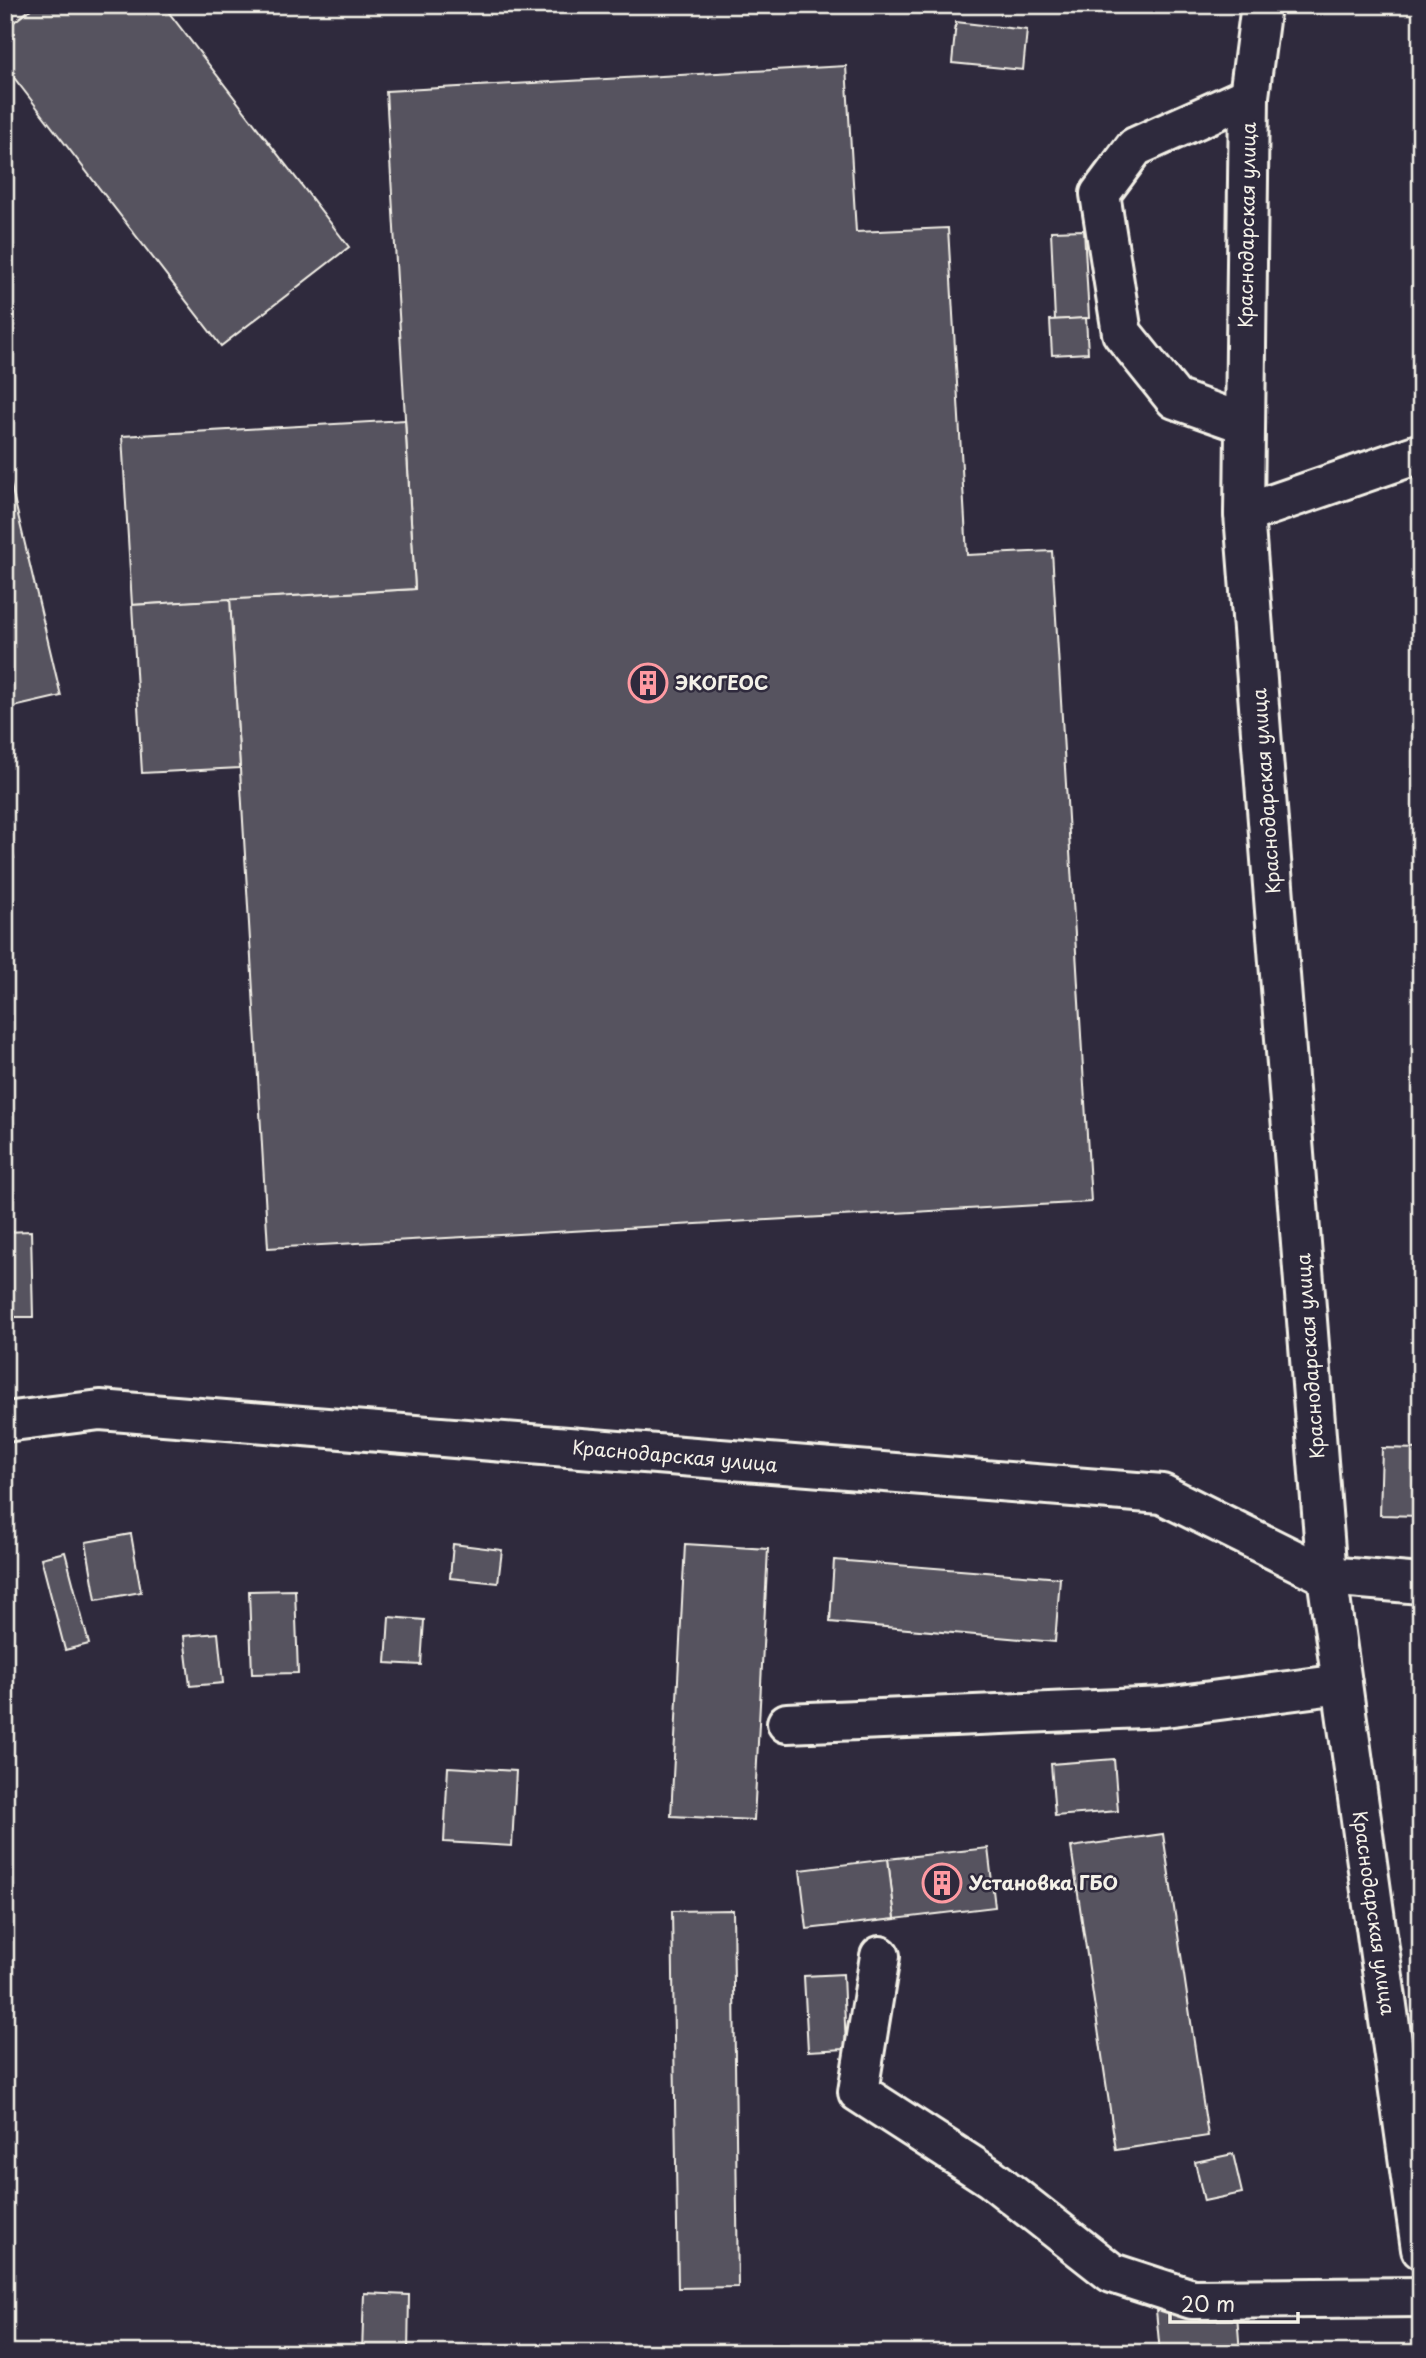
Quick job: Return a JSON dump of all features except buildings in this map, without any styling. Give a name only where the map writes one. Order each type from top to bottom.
[{"type":"street","name":"Краснодарская улица","points":[[1261,5],[1249,96],[1244,514],[1327,1576],[1421,2249]]},
{"type":"street","points":[[1243,423],[1175,398],[1122,333],[1100,194],[1135,147],[1249,96]]},
{"type":"street","points":[[1244,514],[1421,453]]},
{"type":"street","name":"Краснодарская улица","points":[[5,1422],[100,1410],[1162,1494],[1327,1576]]},
{"type":"street","points":[[1327,1576],[1421,1584]]},
{"type":"street","points":[[787,1723],[1165,1707],[1342,1684]]},
{"type":"street","points":[[880,1956],[858,2092],[990,2178],[1112,2273],[1192,2299],[1421,2297]]},
{"type":"place","name":"ЭКОГЕОС","points":[[648,683]]},
{"type":"place","name":"Установка ГБО","points":[[942,1883]]}]
